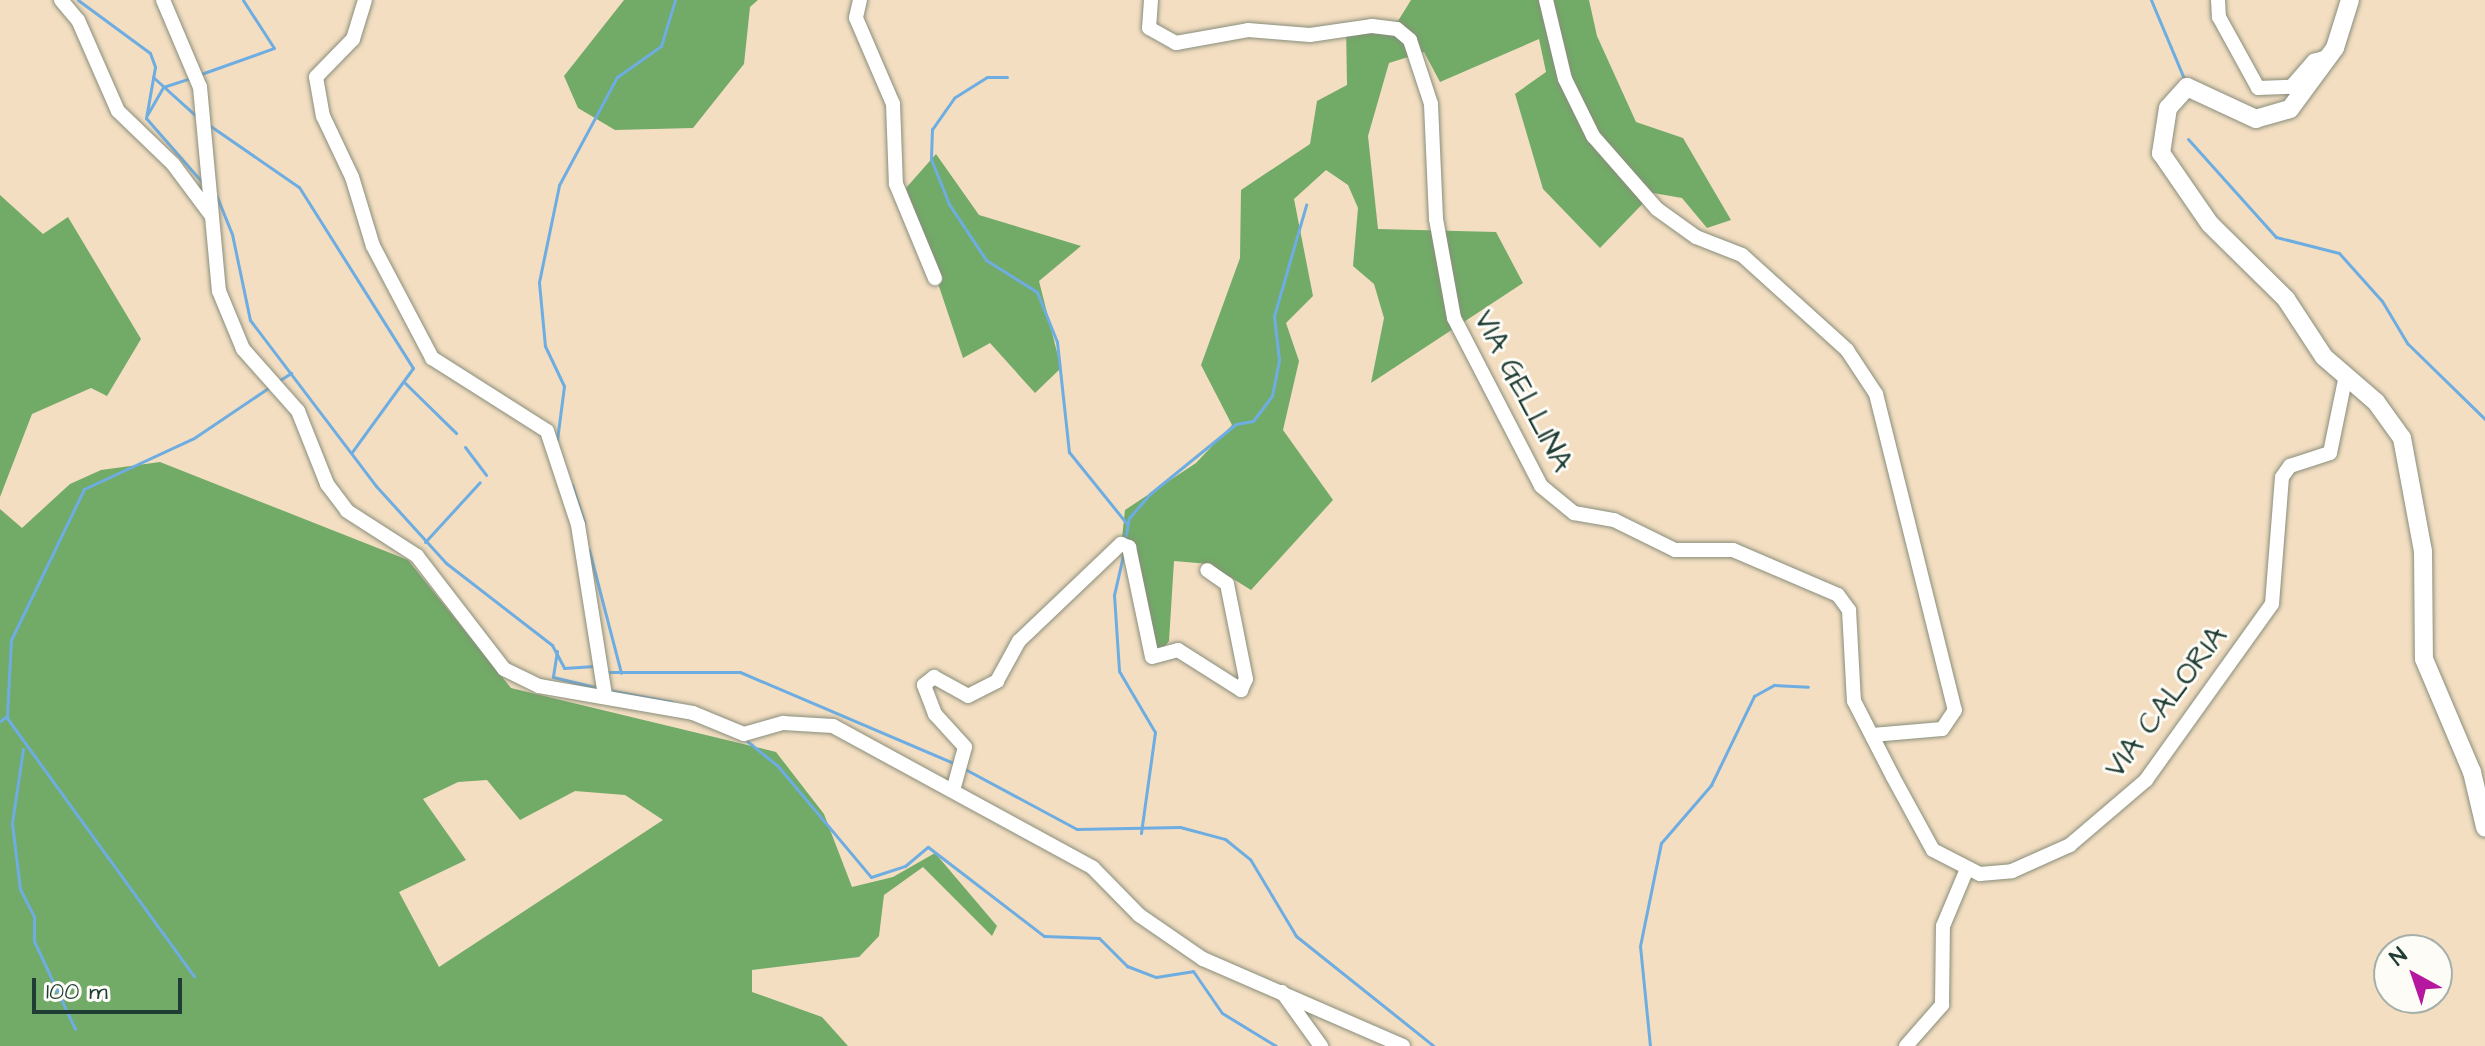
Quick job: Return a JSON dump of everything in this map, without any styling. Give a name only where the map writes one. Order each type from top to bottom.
[{"type":"main road","points":[[2350,0],[2330,57],[2290,109],[2267,120],[2205,91],[2180,90],[2159,142],[2210,224],[2286,299],[2324,357],[2391,421],[2409,460],[2423,551],[2424,659],[2472,772],[2485,827]]},
{"type":"street","points":[[61,0],[78,20],[118,111],[173,164],[212,210]]},
{"type":"street","points":[[163,0],[200,87],[212,210],[228,321],[261,374],[298,411],[327,484],[347,511],[417,556],[467,629],[513,675],[604,689],[693,713],[744,734],[783,723],[833,726],[955,784],[1027,837],[1093,868],[1139,915],[1203,959],[1403,1046]]},
{"type":"street","points":[[365,0],[353,39],[316,77],[323,116],[352,177],[373,246],[432,358],[535,416],[547,431],[578,525],[604,689]]},
{"type":"street","points":[[860,0],[856,18],[893,104],[898,192],[935,278]]},
{"type":"street","name":"VIA GELLINA","points":[[1151,0],[1149,28],[1176,43],[1248,30],[1310,35],[1372,26],[1397,29],[1419,57],[1431,104],[1436,219],[1454,318],[1550,498],[1675,550],[1733,550],[1838,595],[1849,610],[1854,701],[1872,735]]},
{"type":"street","points":[[1546,0],[1565,79],[1593,136],[1657,209],[1696,237],[1742,255],[1766,276],[1847,350],[1876,394],[1955,710],[1942,729],[1872,735]]},
{"type":"street","points":[[2218,0],[2219,17],[2258,88],[2291,87],[2314,61],[2330,57]]},
{"type":"street","name":"VIA CALORIA","points":[[1872,735],[1933,850],[1967,869],[1992,876],[2070,845],[2146,780],[2272,604],[2282,477],[2290,466],[2330,453],[2346,375]]},
{"type":"street","points":[[955,784],[965,756],[930,705],[929,678],[968,696],[997,681],[1019,641],[1121,544],[1129,547],[1152,657],[1186,653],[1241,690],[1246,679],[1227,584],[1207,570]]},
{"type":"street","points":[[1906,1046],[1942,1005],[1943,926],[1967,869]]},
{"type":"street","points":[[1282,992],[1321,1046]]},
{"type":"green space","points":[[624,0],[758,0],[750,7],[744,64],[693,128],[615,130],[578,108],[564,76]]},
{"type":"green space","points":[[1411,0],[1589,0],[1597,36],[1636,122],[1683,138],[1731,220],[1707,228],[1682,198],[1653,193],[1600,248],[1543,189],[1515,94],[1546,72],[1539,39],[1440,82],[1424,52],[1389,63],[1368,136],[1378,229],[1496,232],[1523,283],[1371,383],[1384,318],[1374,284],[1353,266],[1358,208],[1348,185],[1326,170],[1294,199],[1313,296],[1286,323],[1299,361],[1283,430],[1333,500],[1251,590],[1209,564],[1174,561],[1169,641],[1159,654],[1122,538],[1125,510],[1196,463],[1232,425],[1201,365],[1240,258],[1241,190],[1310,144],[1317,101],[1347,85],[1346,24],[1398,21]]},
{"type":"green space","points":[[936,154],[979,215],[1081,246],[1039,281],[1061,368],[1035,393],[990,343],[963,358],[906,188]]},
{"type":"green space","points":[[0,195],[43,234],[68,217],[141,339],[107,396],[91,388],[32,414],[0,497]]},
{"type":"green space","points":[[160,462],[408,560],[511,688],[776,752],[824,814],[852,887],[893,877],[935,853],[997,926],[992,936],[923,867],[884,895],[879,936],[859,957],[752,970],[752,992],[822,1017],[848,1046],[0,1046],[0,509],[22,528],[70,484],[101,470]],"holes":[[[487,780],[520,820],[575,791],[625,795],[663,820],[439,967],[399,892],[466,860],[423,799],[458,782]]]},
{"type":"waterway","points":[[78,0],[150,53],[155,67],[146,118],[203,183]]},
{"type":"waterway","points":[[201,74],[274,48],[243,0]]},
{"type":"waterway","points":[[557,440],[564,386],[545,346],[539,282],[559,185],[617,77],[661,46],[675,0]]},
{"type":"waterway","points":[[2151,0],[2185,81]]},
{"type":"waterway","points":[[153,77],[196,116]]},
{"type":"waterway","points":[[1007,77],[987,77],[954,98],[932,129],[931,159],[949,204],[986,260],[1037,292],[1057,342],[1069,452],[1127,524]]},
{"type":"waterway","points":[[147,115],[163,87],[190,78]]},
{"type":"waterway","points":[[209,125],[299,187],[413,368],[352,452]]},
{"type":"waterway","points":[[2188,139],[2276,237],[2339,253],[2382,301],[2407,343],[2485,419]]},
{"type":"waterway","points":[[217,197],[232,234],[250,320],[376,486],[446,563],[552,645],[564,668],[594,666]]},
{"type":"waterway","points":[[1125,540],[1129,518],[1151,493],[1236,424],[1253,421],[1272,396],[1279,360],[1274,316],[1306,205]]},
{"type":"waterway","points":[[277,382],[291,373]]},
{"type":"waterway","points":[[404,382],[456,433]]},
{"type":"waterway","points":[[0,721],[7,716],[11,640],[84,489],[194,438],[271,386]]},
{"type":"waterway","points":[[465,447],[486,475]]},
{"type":"waterway","points":[[425,542],[480,482]]},
{"type":"waterway","points":[[572,485],[584,522]]},
{"type":"waterway","points":[[589,550],[621,673]]},
{"type":"waterway","points":[[1124,551],[1114,595],[1119,671],[1155,732],[1141,833]]},
{"type":"waterway","points":[[557,651],[553,677],[595,687]]},
{"type":"waterway","points":[[608,672],[740,672],[956,764]]},
{"type":"waterway","points":[[1650,1046],[1640,946],[1661,843],[1711,785],[1754,696],[1774,685],[1808,687]]},
{"type":"waterway","points":[[613,691],[672,702]]},
{"type":"waterway","points":[[7,718],[194,976]]},
{"type":"waterway","points":[[747,741],[777,765],[871,877],[905,866],[928,847],[1044,936],[1099,938],[1127,966],[1156,977],[1193,971],[1222,1013],[1276,1046]]},
{"type":"waterway","points":[[23,749],[12,823],[20,889],[34,917],[34,941],[75,1029]]},
{"type":"waterway","points":[[963,768],[1077,829],[1180,827],[1225,839],[1250,859],[1296,936],[1434,1046]]}]
